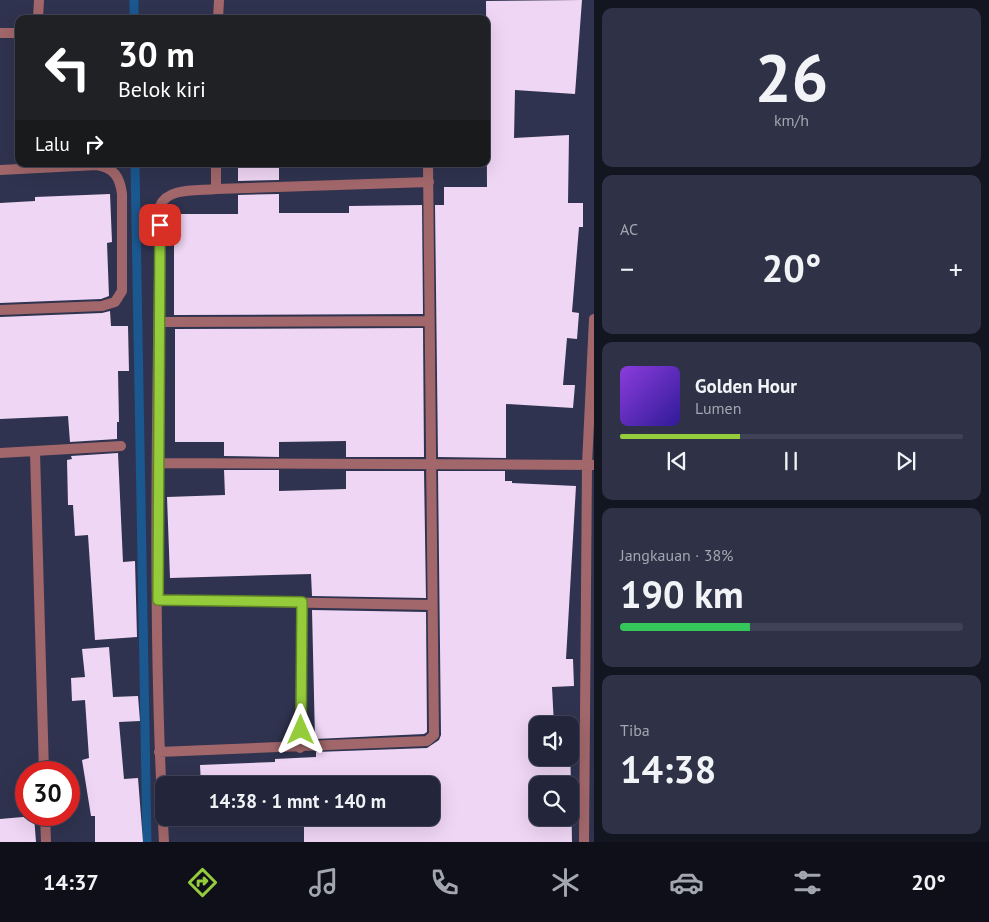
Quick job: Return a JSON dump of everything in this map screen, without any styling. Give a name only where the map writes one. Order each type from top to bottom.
[{"type":"street","points":[[38,15],[39,0]]},
{"type":"street","points":[[218,15],[219,0]]},
{"type":"street","points":[[0,33],[15,33]]},
{"type":"street","points":[[0,170],[58,167]]},
{"type":"street","points":[[0,310],[102,306],[115,302],[122,291],[122,194],[121,182],[116,174],[107,167]]},
{"type":"street","points":[[216,167],[216,189]]},
{"type":"street","points":[[159,752],[300,748],[427,741],[431,739],[436,730],[432,605],[428,167]]},
{"type":"street","points":[[164,842],[159,752],[157,463],[160,206],[163,199],[172,194],[216,189],[429,182]]},
{"type":"street","points":[[584,842],[594,319]]},
{"type":"street","points":[[159,322],[429,321]]},
{"type":"street","points":[[0,453],[122,446]]},
{"type":"street","points":[[35,452],[44,761]]},
{"type":"street","points":[[157,463],[591,465]]},
{"type":"street","points":[[158,600],[432,605]]},
{"type":"street","points":[[300,748],[302,602]]},
{"type":"street","points":[[45,826],[46,842]]},
{"type":"building","points":[[582,0],[575,94],[515,90],[514,138],[569,135],[568,203],[583,203],[583,227],[579,227],[572,312],[579,313],[577,339],[567,338],[563,385],[575,385],[573,408],[506,404],[506,458],[438,457],[435,205],[444,205],[444,187],[487,187],[487,167],[490,167],[490,15],[486,15],[486,1]]},
{"type":"building","points":[[238,167],[279,167],[279,180],[238,181]]},
{"type":"building","points":[[110,194],[112,242],[107,243],[109,296],[101,299],[0,303],[0,203],[35,201],[35,197]]},
{"type":"building","points":[[279,194],[279,213],[349,213],[349,206],[422,205],[423,314],[174,315],[174,214],[238,214],[238,195]]},
{"type":"building","points":[[110,311],[111,326],[128,326],[129,371],[118,371],[119,422],[117,422],[117,439],[70,442],[68,416],[0,419],[0,317],[102,313]]},
{"type":"building","points":[[423,328],[424,457],[346,457],[346,441],[279,442],[279,457],[224,456],[224,442],[175,442],[175,329]]},
{"type":"building","points":[[118,453],[123,562],[135,561],[137,637],[95,640],[88,535],[75,536],[73,505],[68,505],[67,460],[72,459],[71,456]]},
{"type":"building","points":[[224,470],[279,470],[279,491],[346,489],[346,471],[424,471],[426,598],[312,596],[311,574],[170,578],[167,497],[225,495]]},
{"type":"building","points":[[438,471],[505,471],[505,481],[512,481],[512,483],[576,486],[566,659],[573,659],[574,686],[552,687],[554,716],[529,716],[529,766],[571,766],[571,776],[529,776],[529,826],[572,826],[572,842],[304,842],[304,826],[440,826],[440,776],[201,776],[200,765],[275,762],[275,759],[316,757],[316,752],[427,748],[439,740],[441,735]]},
{"type":"building","points":[[312,610],[426,612],[427,732],[424,734],[315,739]]},
{"type":"building","points":[[109,647],[113,697],[138,696],[140,721],[119,722],[124,779],[138,778],[143,842],[95,842],[95,816],[91,816],[82,760],[89,758],[85,700],[72,701],[71,678],[85,677],[82,649]]},
{"type":"building","points":[[15,818],[15,826],[35,826],[36,842],[0,842],[0,819]]},
{"type":"waterway","points":[[134,0],[134,15]]},
{"type":"waterway","points":[[135,167],[147,842]]},
{"type":"route","points":[[160,225],[157,463],[158,600],[302,602],[301,730]]}]
